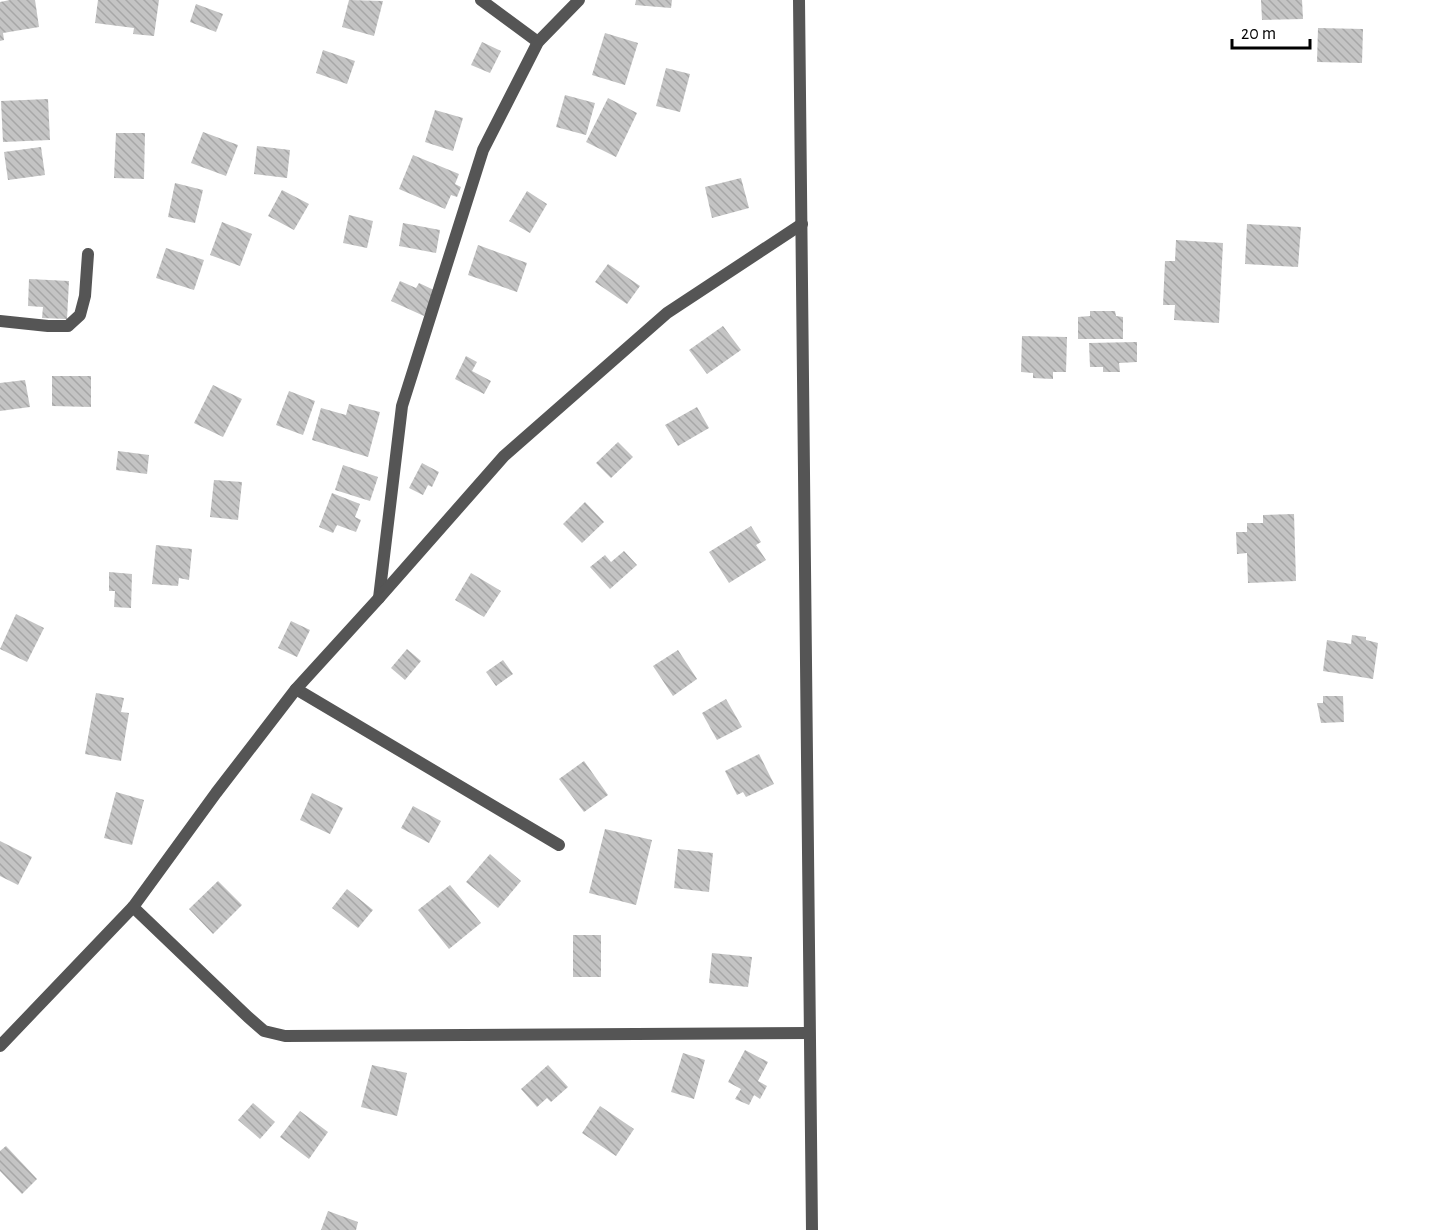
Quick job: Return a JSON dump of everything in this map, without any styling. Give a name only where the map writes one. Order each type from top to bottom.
[{"type":"street","points":[[481,0],[537,42]]},
{"type":"street","points":[[379,598],[402,405],[483,150],[537,42],[579,0]]},
{"type":"street","points":[[800,0],[812,1230]]},
{"type":"street","points":[[0,1046],[133,907],[296,689],[504,456],[667,313],[802,224]]},
{"type":"street","points":[[0,321],[68,326],[80,315],[85,296],[88,254]]},
{"type":"street","points":[[296,689],[559,845]]},
{"type":"street","points":[[133,907],[264,1031],[285,1036],[809,1033]]},
{"type":"building","points":[[35,0],[39,27],[3,33],[4,40],[0,41],[0,2]]},
{"type":"building","points":[[98,0],[159,0],[154,36],[133,34],[134,28],[95,23]]},
{"type":"building","points":[[349,0],[383,1],[374,36],[342,27]]},
{"type":"building","points":[[636,0],[672,0],[671,8],[635,5]]},
{"type":"building","points":[[1261,0],[1302,0],[1303,19],[1262,20]]},
{"type":"building","points":[[196,4],[223,14],[216,32],[190,22]]},
{"type":"building","points":[[1318,28],[1363,29],[1362,63],[1317,62]]},
{"type":"building","points":[[605,33],[638,43],[625,85],[592,75]]},
{"type":"building","points":[[482,42],[501,51],[490,73],[471,65]]},
{"type":"building","points":[[323,50],[355,61],[347,84],[316,73]]},
{"type":"building","points":[[666,68],[690,74],[680,112],[656,106]]},
{"type":"building","points":[[565,95],[595,103],[586,135],[556,127]]},
{"type":"building","points":[[608,98],[637,113],[616,157],[586,142]]},
{"type":"building","points":[[48,99],[50,140],[3,142],[1,101]]},
{"type":"building","points":[[435,110],[463,118],[453,151],[425,142]]},
{"type":"building","points":[[203,132],[238,145],[226,176],[191,163]]},
{"type":"building","points":[[116,133],[145,133],[144,179],[114,178]]},
{"type":"building","points":[[257,146],[290,150],[287,178],[254,174]]},
{"type":"building","points":[[41,147],[45,175],[8,180],[4,152]]},
{"type":"building","points":[[413,155],[459,174],[455,184],[461,187],[457,197],[451,195],[445,209],[399,189]]},
{"type":"building","points":[[741,178],[749,208],[712,218],[705,187]]},
{"type":"building","points":[[175,183],[203,190],[195,223],[168,217]]},
{"type":"building","points":[[282,190],[309,204],[294,230],[268,216]]},
{"type":"building","points":[[527,191],[547,204],[530,233],[509,221]]},
{"type":"building","points":[[349,215],[373,221],[367,248],[343,243]]},
{"type":"building","points":[[222,222],[252,234],[240,266],[210,255]]},
{"type":"building","points":[[403,223],[440,230],[436,253],[399,246]]},
{"type":"building","points":[[1247,224],[1301,227],[1298,267],[1245,264]]},
{"type":"building","points":[[1176,240],[1223,243],[1219,323],[1174,320],[1175,305],[1163,305],[1165,261],[1175,261]]},
{"type":"building","points":[[478,245],[527,263],[517,292],[468,275]]},
{"type":"building","points":[[166,248],[204,260],[194,290],[156,278]]},
{"type":"building","points":[[608,264],[640,286],[627,304],[595,282]]},
{"type":"building","points":[[29,279],[69,281],[67,319],[42,318],[43,307],[28,306]]},
{"type":"building","points":[[400,281],[416,288],[419,283],[436,291],[424,316],[391,301]]},
{"type":"building","points":[[1090,311],[1115,311],[1116,316],[1123,317],[1123,339],[1078,339],[1078,317],[1090,316]]},
{"type":"building","points":[[723,326],[741,350],[707,374],[689,350]]},
{"type":"building","points":[[1022,336],[1067,337],[1066,372],[1053,372],[1053,379],[1033,378],[1033,373],[1021,372]]},
{"type":"building","points":[[1137,342],[1137,362],[1119,363],[1120,372],[1103,372],[1103,367],[1090,367],[1089,343]]},
{"type":"building","points":[[466,356],[477,362],[472,371],[491,381],[484,394],[455,379]]},
{"type":"building","points":[[52,376],[91,376],[91,407],[52,406]]},
{"type":"building","points":[[25,380],[30,407],[0,411],[0,383]]},
{"type":"building","points":[[213,385],[242,399],[223,437],[194,423]]},
{"type":"building","points":[[289,391],[315,401],[303,435],[276,425]]},
{"type":"building","points":[[349,404],[380,412],[368,457],[312,440],[321,408],[346,415]]},
{"type":"building","points":[[697,407],[709,428],[678,446],[665,425]]},
{"type":"building","points":[[618,442],[633,457],[611,478],[596,463]]},
{"type":"building","points":[[118,451],[149,455],[147,474],[116,470]]},
{"type":"building","points":[[422,463],[439,472],[432,487],[428,485],[423,495],[409,488]]},
{"type":"building","points":[[343,465],[378,477],[370,501],[335,490]]},
{"type":"building","points":[[214,480],[242,482],[238,520],[210,517]]},
{"type":"building","points":[[332,493],[360,504],[355,517],[361,520],[356,532],[337,525],[333,533],[319,527]]},
{"type":"building","points":[[585,502],[604,522],[582,543],[563,524]]},
{"type":"building","points":[[1294,514],[1296,581],[1248,583],[1247,553],[1237,554],[1236,532],[1247,532],[1247,523],[1263,523],[1263,515]]},
{"type":"building","points":[[751,526],[761,542],[756,545],[766,560],[729,583],[709,552]]},
{"type":"building","points":[[156,545],[192,549],[189,580],[179,578],[178,586],[152,584]]},
{"type":"building","points":[[624,551],[637,565],[610,589],[590,567],[605,555],[611,562]]},
{"type":"building","points":[[109,572],[132,574],[131,608],[114,607],[115,591],[109,591]]},
{"type":"building","points":[[471,573],[501,591],[484,617],[455,600]]},
{"type":"building","points":[[16,614],[44,628],[27,662],[0,649]]},
{"type":"building","points":[[291,621],[310,630],[297,657],[278,648]]},
{"type":"building","points":[[1352,635],[1366,637],[1366,640],[1378,643],[1373,679],[1323,671],[1327,640],[1351,644]]},
{"type":"building","points":[[407,649],[421,661],[405,680],[391,668]]},
{"type":"building","points":[[678,650],[697,679],[673,696],[653,666]]},
{"type":"building","points":[[503,660],[513,674],[496,686],[486,672]]},
{"type":"building","points":[[96,693],[124,698],[121,712],[129,713],[121,761],[85,754]]},
{"type":"building","points":[[1323,696],[1343,696],[1344,722],[1321,723],[1317,703],[1323,703]]},
{"type":"building","points":[[726,699],[742,727],[717,740],[702,713]]},
{"type":"building","points":[[759,754],[774,784],[746,797],[743,792],[737,795],[725,771]]},
{"type":"building","points":[[584,761],[608,795],[584,812],[559,779]]},
{"type":"building","points":[[116,792],[144,800],[132,845],[104,838]]},
{"type":"building","points":[[312,793],[343,808],[330,834],[300,820]]},
{"type":"building","points":[[413,806],[441,821],[429,843],[401,828]]},
{"type":"building","points":[[605,829],[652,840],[636,905],[589,893]]},
{"type":"building","points":[[0,841],[32,857],[18,885],[0,876]]},
{"type":"building","points":[[678,849],[713,853],[709,892],[674,888]]},
{"type":"building","points":[[490,854],[521,881],[498,908],[466,882]]},
{"type":"building","points":[[218,881],[242,905],[213,934],[189,909]]},
{"type":"building","points":[[450,885],[481,923],[449,949],[418,910]]},
{"type":"building","points":[[347,889],[373,910],[358,928],[332,908]]},
{"type":"building","points":[[573,935],[601,935],[601,977],[573,977]]},
{"type":"building","points":[[712,953],[752,957],[748,987],[709,983]]},
{"type":"building","points":[[745,1050],[768,1062],[758,1081],[767,1086],[760,1099],[754,1095],[749,1105],[735,1099],[741,1089],[728,1082]]},
{"type":"building","points":[[683,1053],[705,1060],[694,1099],[671,1092]]},
{"type":"building","points":[[372,1065],[407,1073],[397,1116],[361,1107]]},
{"type":"building","points":[[548,1065],[568,1087],[551,1102],[547,1098],[537,1107],[521,1089]]},
{"type":"building","points":[[253,1103],[275,1122],[260,1139],[238,1120]]},
{"type":"building","points":[[600,1106],[634,1129],[616,1156],[582,1133]]},
{"type":"building","points":[[300,1111],[328,1132],[309,1159],[280,1137]]},
{"type":"building","points":[[6,1146],[37,1179],[22,1194],[0,1171],[0,1151]]},
{"type":"building","points":[[328,1211],[358,1222],[356,1230],[321,1230]]}]
